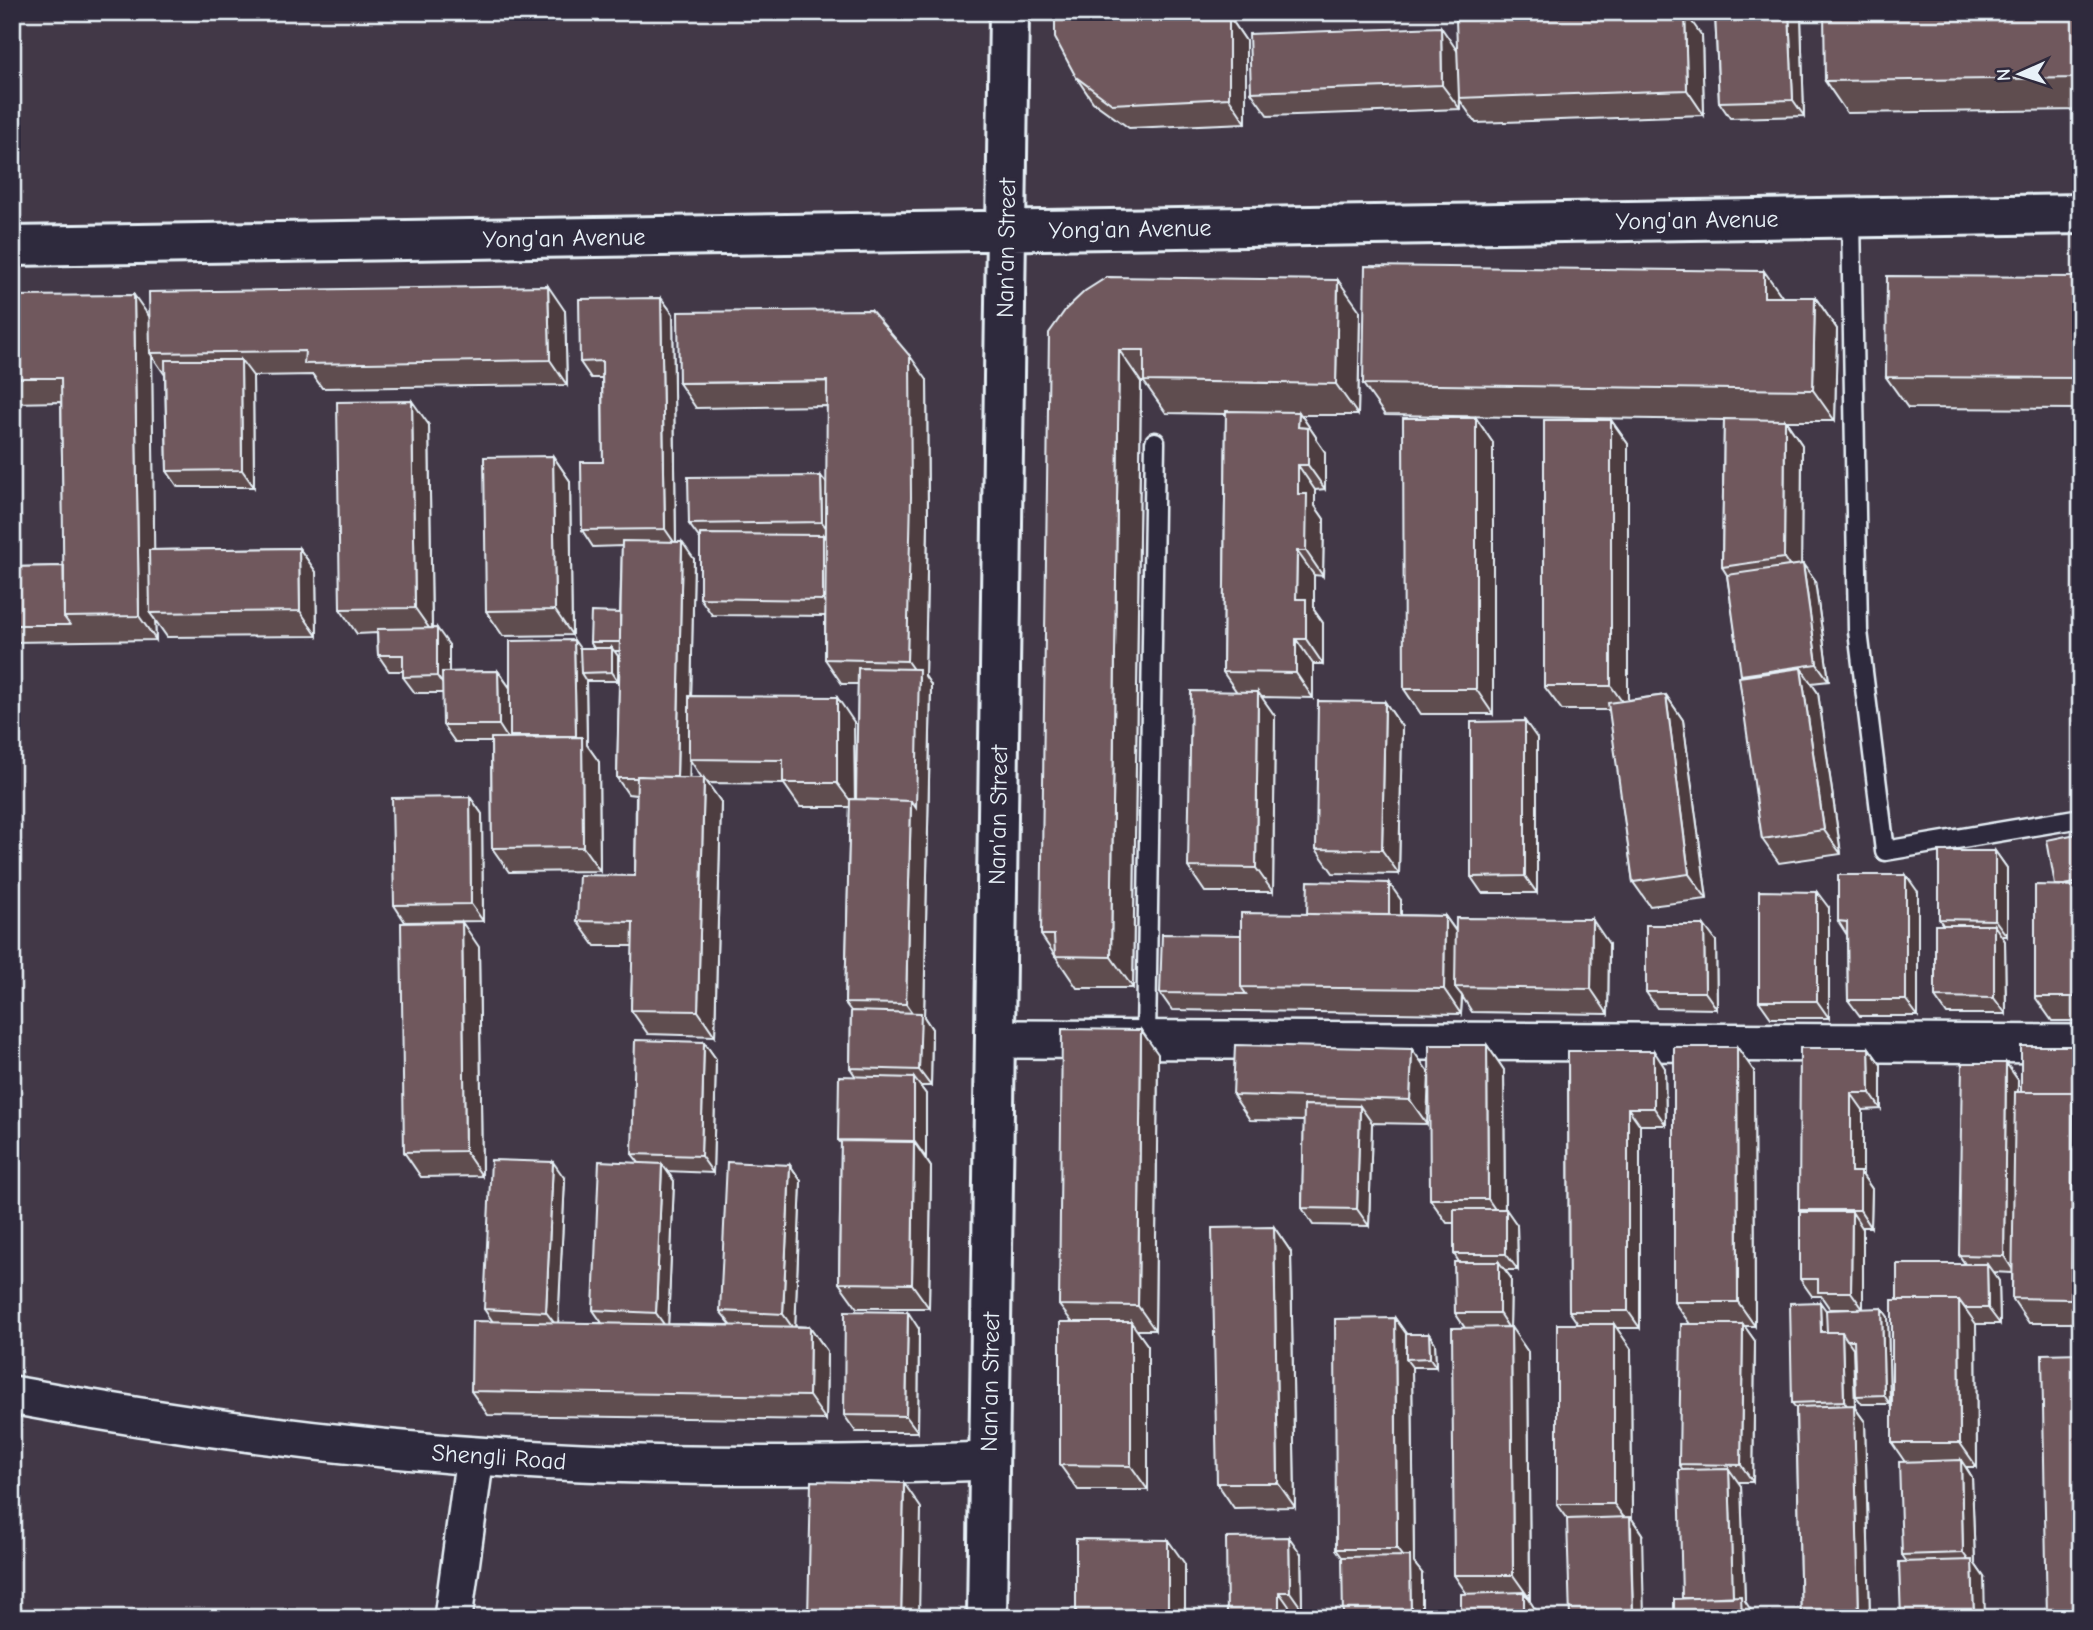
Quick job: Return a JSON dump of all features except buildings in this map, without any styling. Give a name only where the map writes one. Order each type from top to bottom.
[{"type":"street","name":"Nan'an Street","points":[[987,1618],[1009,12]]},
{"type":"street","name":"Yong'an Avenue","points":[[12,246],[2081,214]]},
{"type":"street","points":[[995,1039],[2081,1044]]},
{"type":"street","name":"Shengli Road","points":[[12,1395],[108,1413],[276,1437],[475,1456],[716,1466],[853,1466],[989,1461]]},
{"type":"street","points":[[453,1618],[475,1456]]},
{"type":"lane","points":[[1852,217],[1858,631],[1885,852],[2081,818]]},
{"type":"lane","points":[[1146,1040],[1156,442]]}]
